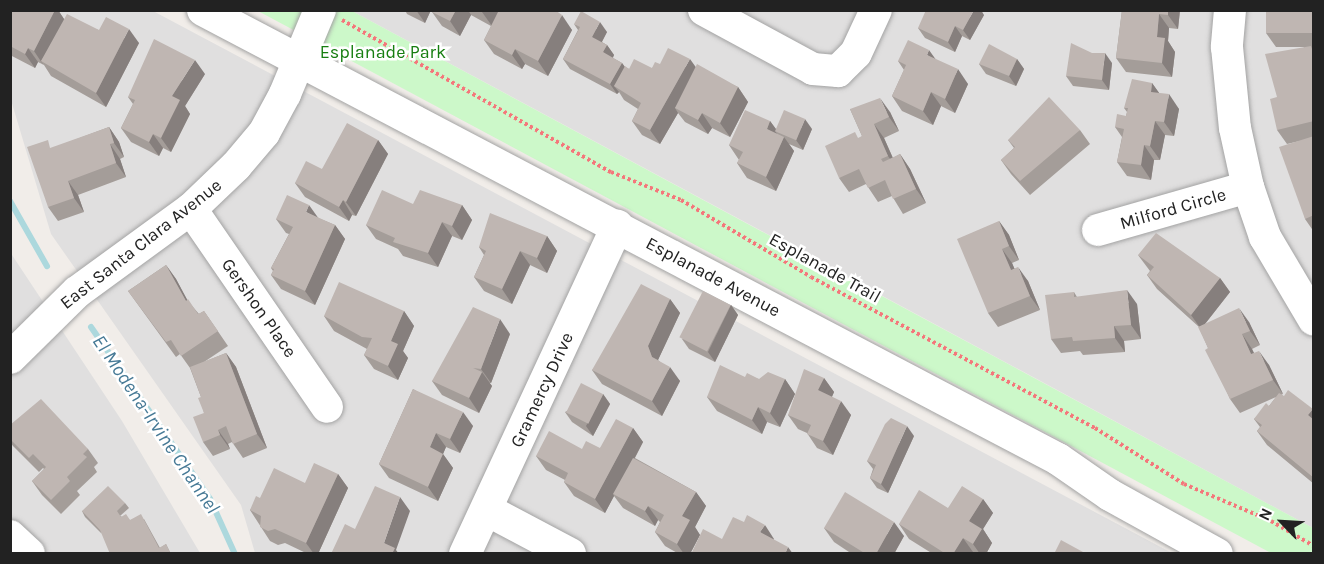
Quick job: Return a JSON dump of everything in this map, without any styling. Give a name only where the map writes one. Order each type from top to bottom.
[{"type":"street","name":"Esplanade Avenue","points":[[203,10],[301,64],[617,226],[1058,459],[1110,495],[1217,554]]},
{"type":"street","points":[[704,10],[813,69],[838,71],[856,53],[876,10]]},
{"type":"street","points":[[1230,10],[1227,46],[1234,128],[1248,187],[1265,237],[1314,320]]},
{"type":"street","name":"East Santa Clara Avenue","points":[[10,358],[104,269],[191,209],[236,166],[264,132],[327,13]]},
{"type":"street","name":"Milford Circle","points":[[1098,230],[1248,187]]},
{"type":"street","name":"Gershon Place","points":[[191,209],[327,407]]},
{"type":"street","name":"Gramercy Drive","points":[[465,554],[617,226]]},
{"type":"street","points":[[487,510],[570,554]]},
{"type":"street","points":[[10,536],[29,554]]},
{"type":"path","name":"Esplanade Trail","points":[[327,13],[611,172],[681,200],[811,277],[1095,428],[1184,484],[1271,521],[1314,546]]},
{"type":"shaded area","points":[[10,11],[153,11],[1172,553],[255,553],[241,505],[51,234],[11,100]]},
{"type":"shaded area","points":[[352,11],[1313,11],[1313,528],[918,315]]},
{"type":"shaded area","points":[[10,252],[122,421],[200,553],[11,553]]},
{"type":"green space","name":"Esplanade Park","points":[[258,11],[352,11],[1313,528],[1313,553],[1271,553]]},
{"type":"building","points":[[10,10],[55,10],[34,51],[28,48],[25,54],[10,46]]},
{"type":"building","points":[[433,10],[456,10],[450,21],[432,12]]},
{"type":"building","points":[[499,10],[555,10],[562,15],[538,61],[515,49],[512,55],[484,40]]},
{"type":"building","points":[[926,10],[974,10],[963,30],[955,26],[948,42],[918,28]]},
{"type":"building","points":[[1122,10],[1168,10],[1168,15],[1159,14],[1157,37],[1165,38],[1162,63],[1116,58]]},
{"type":"building","points":[[1266,10],[1314,10],[1312,33],[1266,33]]},
{"type":"building","points":[[581,11],[600,22],[592,37],[607,45],[603,52],[622,63],[610,84],[563,59],[580,27],[574,24]]},
{"type":"building","points":[[67,14],[99,30],[106,17],[129,29],[96,93],[41,61]]},
{"type":"building","points":[[154,39],[195,60],[172,96],[180,100],[161,138],[153,134],[149,142],[121,128],[135,100],[128,97]]},
{"type":"building","points":[[908,40],[929,50],[927,55],[958,69],[945,99],[931,92],[923,111],[892,96],[906,65],[898,61]]},
{"type":"building","points":[[1071,43],[1092,53],[1105,53],[1102,80],[1066,76]]},
{"type":"building","points":[[989,44],[1017,59],[1009,76],[979,64]]},
{"type":"building","points":[[1311,46],[1314,55],[1314,121],[1277,130],[1270,99],[1277,97],[1265,54]]},
{"type":"building","points":[[668,48],[690,59],[650,130],[632,121],[641,103],[614,86],[625,66],[629,69],[634,59],[652,68],[655,62],[660,64]]},
{"type":"building","points":[[697,64],[738,87],[720,123],[702,113],[698,120],[675,108]]},
{"type":"building","points":[[1132,79],[1152,83],[1151,92],[1169,94],[1164,122],[1155,121],[1150,146],[1144,145],[1141,165],[1117,162],[1124,129],[1115,127],[1117,114],[1126,116],[1128,108],[1124,108]]},
{"type":"building","points":[[1049,97],[1080,130],[1020,181],[1001,160],[1015,147],[1008,140]]},
{"type":"building","points":[[880,98],[889,117],[874,124],[888,156],[881,159],[883,162],[900,154],[916,189],[893,199],[885,180],[868,188],[859,169],[839,178],[825,146],[855,132],[858,138],[862,136],[850,109]]},
{"type":"building","points":[[745,110],[770,121],[767,129],[784,137],[766,177],[737,163],[743,152],[729,145]]},
{"type":"building","points":[[784,110],[805,119],[796,140],[775,131]]},
{"type":"building","points":[[347,123],[378,140],[346,202],[343,200],[339,207],[295,183],[306,161],[322,169]]},
{"type":"building","points":[[109,127],[114,143],[110,144],[116,163],[68,181],[74,198],[48,207],[27,147],[48,140],[50,148]]},
{"type":"building","points":[[1314,136],[1314,215],[1305,219],[1279,147]]},
{"type":"building","points":[[382,190],[413,204],[420,190],[462,205],[452,226],[442,222],[428,253],[393,242],[395,238],[366,225]]},
{"type":"building","points":[[287,195],[309,205],[306,212],[335,225],[305,291],[271,275],[274,269],[271,268],[293,227],[276,219]]},
{"type":"building","points":[[490,213],[547,236],[537,258],[520,251],[502,289],[474,277],[486,251],[479,247]]},
{"type":"building","points":[[999,221],[1009,246],[1002,249],[1011,270],[1018,267],[1030,296],[988,313],[957,239]]},
{"type":"building","points":[[1156,233],[1220,278],[1191,315],[1147,275],[1154,267],[1138,255]]},
{"type":"building","points":[[166,265],[186,301],[188,299],[198,314],[204,311],[218,331],[181,356],[171,340],[166,342],[128,291]]},
{"type":"building","points":[[339,282],[404,311],[391,341],[398,344],[388,366],[364,355],[372,338],[362,337],[324,316]]},
{"type":"building","points":[[641,284],[670,299],[648,346],[652,357],[670,367],[652,401],[592,370]]},
{"type":"building","points":[[1127,290],[1131,325],[1114,326],[1115,338],[1073,341],[1072,337],[1051,339],[1045,295],[1074,292],[1074,297]]},
{"type":"building","points":[[703,291],[731,305],[707,351],[679,337]]},
{"type":"building","points":[[473,307],[500,319],[481,369],[473,368],[482,372],[469,398],[432,381]]},
{"type":"building","points":[[1239,308],[1250,331],[1242,334],[1251,354],[1259,351],[1273,380],[1230,399],[1205,350],[1208,348],[1198,327]]},
{"type":"building","points":[[226,353],[257,434],[233,444],[226,426],[218,430],[220,435],[203,442],[193,417],[204,413],[190,367]]},
{"type":"building","points":[[720,365],[745,377],[747,373],[759,379],[768,372],[785,379],[770,413],[758,407],[752,420],[707,397]]},
{"type":"building","points":[[804,369],[824,378],[818,390],[841,401],[823,441],[807,434],[811,425],[788,415]]},
{"type":"building","points":[[581,383],[603,394],[588,424],[566,412]]},
{"type":"building","points":[[413,389],[463,412],[450,439],[436,433],[430,447],[443,454],[428,487],[379,464]]},
{"type":"building","points":[[1288,390],[1313,409],[1308,415],[1314,420],[1314,478],[1257,431],[1262,425],[1254,419],[1266,403],[1269,406],[1279,393],[1284,396]]},
{"type":"building","points":[[41,399],[88,449],[83,454],[87,457],[67,477],[70,481],[51,500],[32,481],[46,467],[33,454],[29,458],[10,439],[10,425]]},
{"type":"building","points":[[891,418],[907,426],[881,484],[870,478],[876,465],[867,461],[885,424]]},
{"type":"building","points":[[616,419],[633,428],[595,499],[564,482],[568,473],[536,456],[549,431],[582,449],[586,441],[600,448]]},
{"type":"building","points":[[633,458],[696,492],[682,516],[690,520],[677,544],[655,532],[664,515],[648,506],[645,511],[613,494]]},
{"type":"building","points":[[314,463],[338,474],[306,543],[275,529],[268,531],[260,527],[261,516],[250,510],[256,496],[260,498],[274,468],[305,483]]},
{"type":"building","points":[[108,486],[125,503],[117,511],[121,517],[126,514],[130,520],[141,514],[159,548],[166,544],[171,554],[110,554],[100,530],[82,511]]},
{"type":"building","points":[[375,486],[400,497],[384,543],[395,548],[392,554],[331,554],[345,524],[355,529]]},
{"type":"building","points":[[962,486],[983,499],[969,521],[982,529],[973,544],[963,538],[953,554],[946,554],[899,524],[919,490],[948,508]]},
{"type":"building","points":[[845,492],[894,522],[876,554],[866,554],[824,528]]},
{"type":"building","points":[[747,515],[765,525],[760,532],[788,547],[785,554],[694,554],[692,552],[703,529],[722,539],[733,517],[744,522]]},
{"type":"building","points":[[1061,540],[1083,552],[1082,554],[1054,554]]},
{"type":"waterway","name":"El Modena-Irvine Channel","points":[[10,201],[47,266]]},
{"type":"waterway","name":"El Modena-Irvine Channel","points":[[91,327],[210,499],[235,554]]}]
